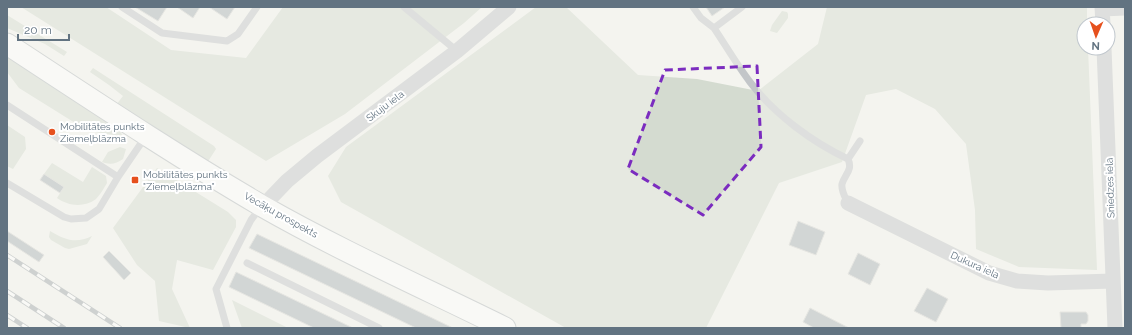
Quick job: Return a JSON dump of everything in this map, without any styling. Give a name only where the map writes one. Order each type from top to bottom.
[{"type":"main road","name":"Vecāķu prospekts","points":[[7,45],[147,135],[263,206],[348,252],[505,328]]},
{"type":"street","name":"Skuju iela","points":[[263,206],[287,181],[317,156],[457,51],[509,7]]},
{"type":"street","points":[[1102,8],[1125,8]]},
{"type":"street","name":"Sniedzes iela","points":[[1104,56],[1115,328]]},
{"type":"street","name":"Dukura iela","points":[[848,203],[989,273],[1017,281],[1048,283],[1113,281]]},
{"type":"lane","points":[[122,7],[162,33],[227,41],[238,34],[257,7]]},
{"type":"lane","points":[[404,7],[457,51]]},
{"type":"lane","points":[[693,7],[701,18],[714,28],[750,83],[773,107],[795,127],[830,151],[848,159],[850,170],[842,184],[843,193],[848,203]]},
{"type":"lane","points":[[714,28],[742,7]]},
{"type":"lane","points":[[7,105],[118,177]]},
{"type":"lane","points":[[7,183],[64,217],[71,219],[86,218],[99,209],[118,177],[147,135]]},
{"type":"lane","points":[[848,159],[860,141]]},
{"type":"lane","points":[[227,328],[216,289],[251,220],[263,206]]},
{"type":"lane","points":[[247,263],[379,328]]},
{"type":"highlighted area","points":[[757,66],[761,147],[703,215],[628,169],[665,70]]},
{"type":"shaded area","points":[[21,7],[106,7],[171,50],[246,58],[283,7],[482,7],[464,23],[345,114],[266,161]]},
{"type":"shaded area","points":[[536,7],[566,7],[638,75],[697,79],[758,91],[818,44],[827,7],[1087,7],[1087,16],[1076,16],[1076,56],[1088,56],[1097,270],[1019,267],[976,249],[975,210],[966,144],[935,109],[896,89],[866,95],[842,162],[779,183],[706,328],[566,328],[341,202],[328,176],[346,147]]},
{"type":"shaded area","points":[[782,11],[787,12],[788,18],[777,33],[770,31],[772,25]]},
{"type":"shaded area","points":[[7,15],[67,52],[64,56],[45,44],[7,28]]},
{"type":"shaded area","points":[[8,57],[117,126],[125,140],[114,135],[88,131],[19,88],[7,72]]},
{"type":"shaded area","points":[[93,68],[214,146],[216,149],[207,163],[116,105],[123,96],[90,72]]},
{"type":"shaded area","points":[[7,125],[25,137],[26,149],[13,169],[7,166]]},
{"type":"shaded area","points":[[120,147],[126,149],[123,159],[113,164],[102,162],[108,152]]},
{"type":"shaded area","points":[[52,163],[83,182],[92,167],[106,176],[107,183],[96,199],[91,202],[81,205],[66,203],[57,198],[64,187],[44,174]]},
{"type":"shaded area","points":[[157,168],[228,212],[236,220],[236,227],[213,270],[177,260],[172,289],[190,328],[159,321],[155,281],[137,265],[113,228]]},
{"type":"shaded area","points":[[50,231],[71,240],[81,240],[92,236],[87,244],[69,249],[51,240],[49,237]]},
{"type":"shaded area","points":[[232,300],[288,328],[242,328]]},
{"type":"building","points":[[135,7],[167,7],[158,21]]},
{"type":"building","points":[[177,7],[200,7],[193,18]]},
{"type":"building","points":[[209,7],[235,7],[227,19]]},
{"type":"building","points":[[706,7],[725,7],[712,16]]},
{"type":"building","points":[[44,174],[64,187],[60,193],[40,180]]},
{"type":"building","points":[[798,221],[825,232],[816,255],[789,245]]},
{"type":"building","points":[[7,231],[44,255],[39,262],[7,241]]},
{"type":"building","points":[[257,234],[453,328],[416,328],[249,248]]},
{"type":"building","points":[[109,251],[131,273],[124,280],[103,257]]},
{"type":"building","points":[[858,253],[880,264],[870,285],[848,274]]},
{"type":"building","points":[[236,272],[353,328],[314,328],[229,287]]},
{"type":"building","points":[[927,288],[948,299],[936,322],[914,311]]},
{"type":"building","points":[[810,308],[849,328],[814,328],[803,322]]},
{"type":"building","points":[[1060,312],[1086,312],[1088,315],[1088,321],[1086,324],[1081,324],[1081,328],[1061,328]]},
{"type":"railway","points":[[7,255],[120,328]]},
{"type":"railway","points":[[7,291],[64,328]]},
{"type":"railway","points":[[7,315],[27,328]]},
{"type":"place","name":"Mobilitātes punkts Ziemeļblāzma","points":[[52,132]]},
{"type":"place","name":"Mobilitātes punkts \"Ziemeļblāzma\"","points":[[135,180]]}]
